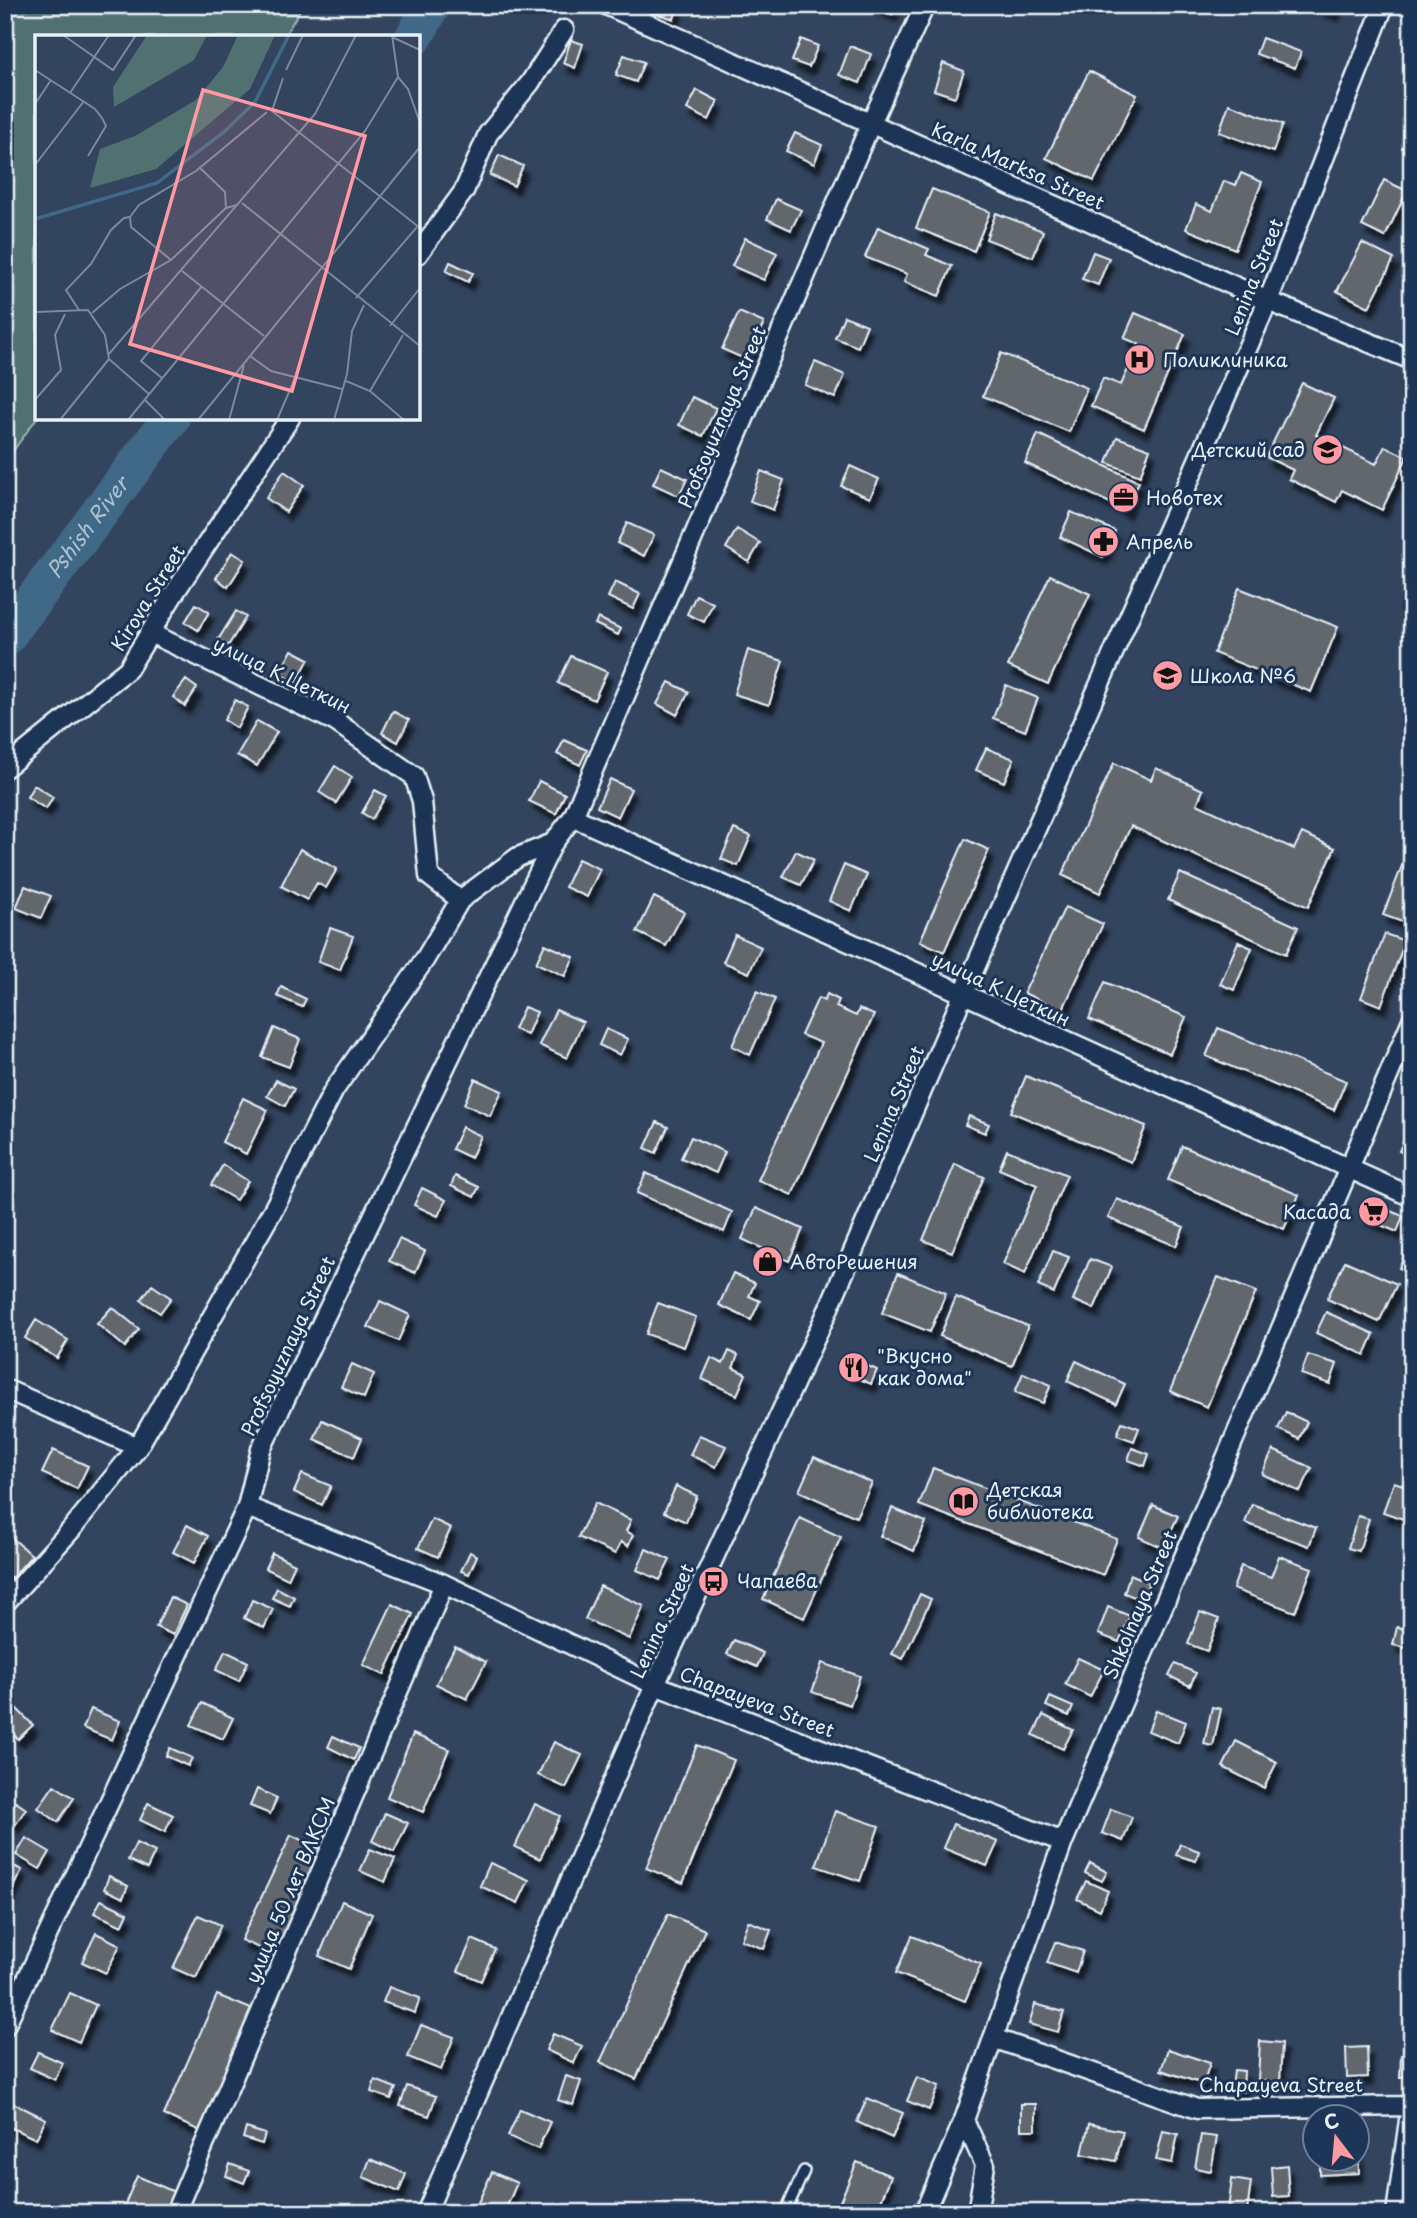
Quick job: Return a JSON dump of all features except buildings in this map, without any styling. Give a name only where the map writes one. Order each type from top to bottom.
[{"type":"street","name":"Profsoyuznaya Street","points":[[5,2026],[247,1507],[261,1448],[553,843],[573,817],[871,123],[925,5]]},
{"type":"street","name":"Lenina Street","points":[[426,2213],[655,1685],[825,1317],[963,995],[1268,301],[1384,5]]},
{"type":"street","name":"Karla Marksa Street","points":[[607,6],[1268,301],[1412,360]]},
{"type":"street","points":[[420,251],[464,191],[488,134],[530,83],[565,30]]},
{"type":"street","name":"Kirova Street","points":[[5,768],[128,669],[289,420]]},
{"type":"street","name":"улица К.Цеткин","points":[[150,633],[336,722],[414,776],[422,801],[429,876],[460,900]]},
{"type":"street","name":"улица К.Цеткин","points":[[573,817],[1347,1170],[1412,1197]]},
{"type":"street","points":[[5,1603],[71,1530],[138,1447],[274,1208],[334,1090],[425,959],[460,900],[518,857],[553,843]]},
{"type":"street","name":"Shkolnaya Street","points":[[924,2213],[964,2120],[1063,1842],[1412,1020]]},
{"type":"street","points":[[5,1389],[138,1447]]},
{"type":"street","name":"Chapayeva Street","points":[[247,1507],[444,1584],[655,1685],[1063,1842]]},
{"type":"street","name":"улица 50 лет ВЛКСМ","points":[[175,2213],[444,1584]]},
{"type":"street","name":"Chapayeva Street","points":[[993,2038],[1197,2109],[1411,2106]]},
{"type":"street","points":[[1396,2213],[1411,2106]]},
{"type":"street","points":[[964,2120],[985,2165],[977,2213]]},
{"type":"lane","points":[[785,2213],[804,2171]]},
{"type":"green space","points":[[12,5],[303,5],[285,35],[35,35],[36,420],[5,462],[5,20]]},
{"type":"waterway","name":"Pshish River","points":[[415,35],[432,5]]},
{"type":"waterway","name":"Pshish River","points":[[5,638],[169,420]]},
{"type":"place","name":"Поликлиника","points":[[1140,360]]},
{"type":"place","name":"Детский сад","points":[[1328,450]]},
{"type":"place","name":"Новотех","points":[[1123,498]]},
{"type":"place","name":"Апрель","points":[[1103,542]]},
{"type":"place","name":"Школа №6","points":[[1167,676]]},
{"type":"place","name":"Касада","points":[[1374,1212]]},
{"type":"place","name":"АвтоРешения","points":[[767,1262]]},
{"type":"place","name":"\"Вкусно как дома\"","points":[[854,1367]]},
{"type":"place","name":"Детская библиотека","points":[[964,1501]]},
{"type":"place","name":"Чапаева","points":[[714,1581]]}]
